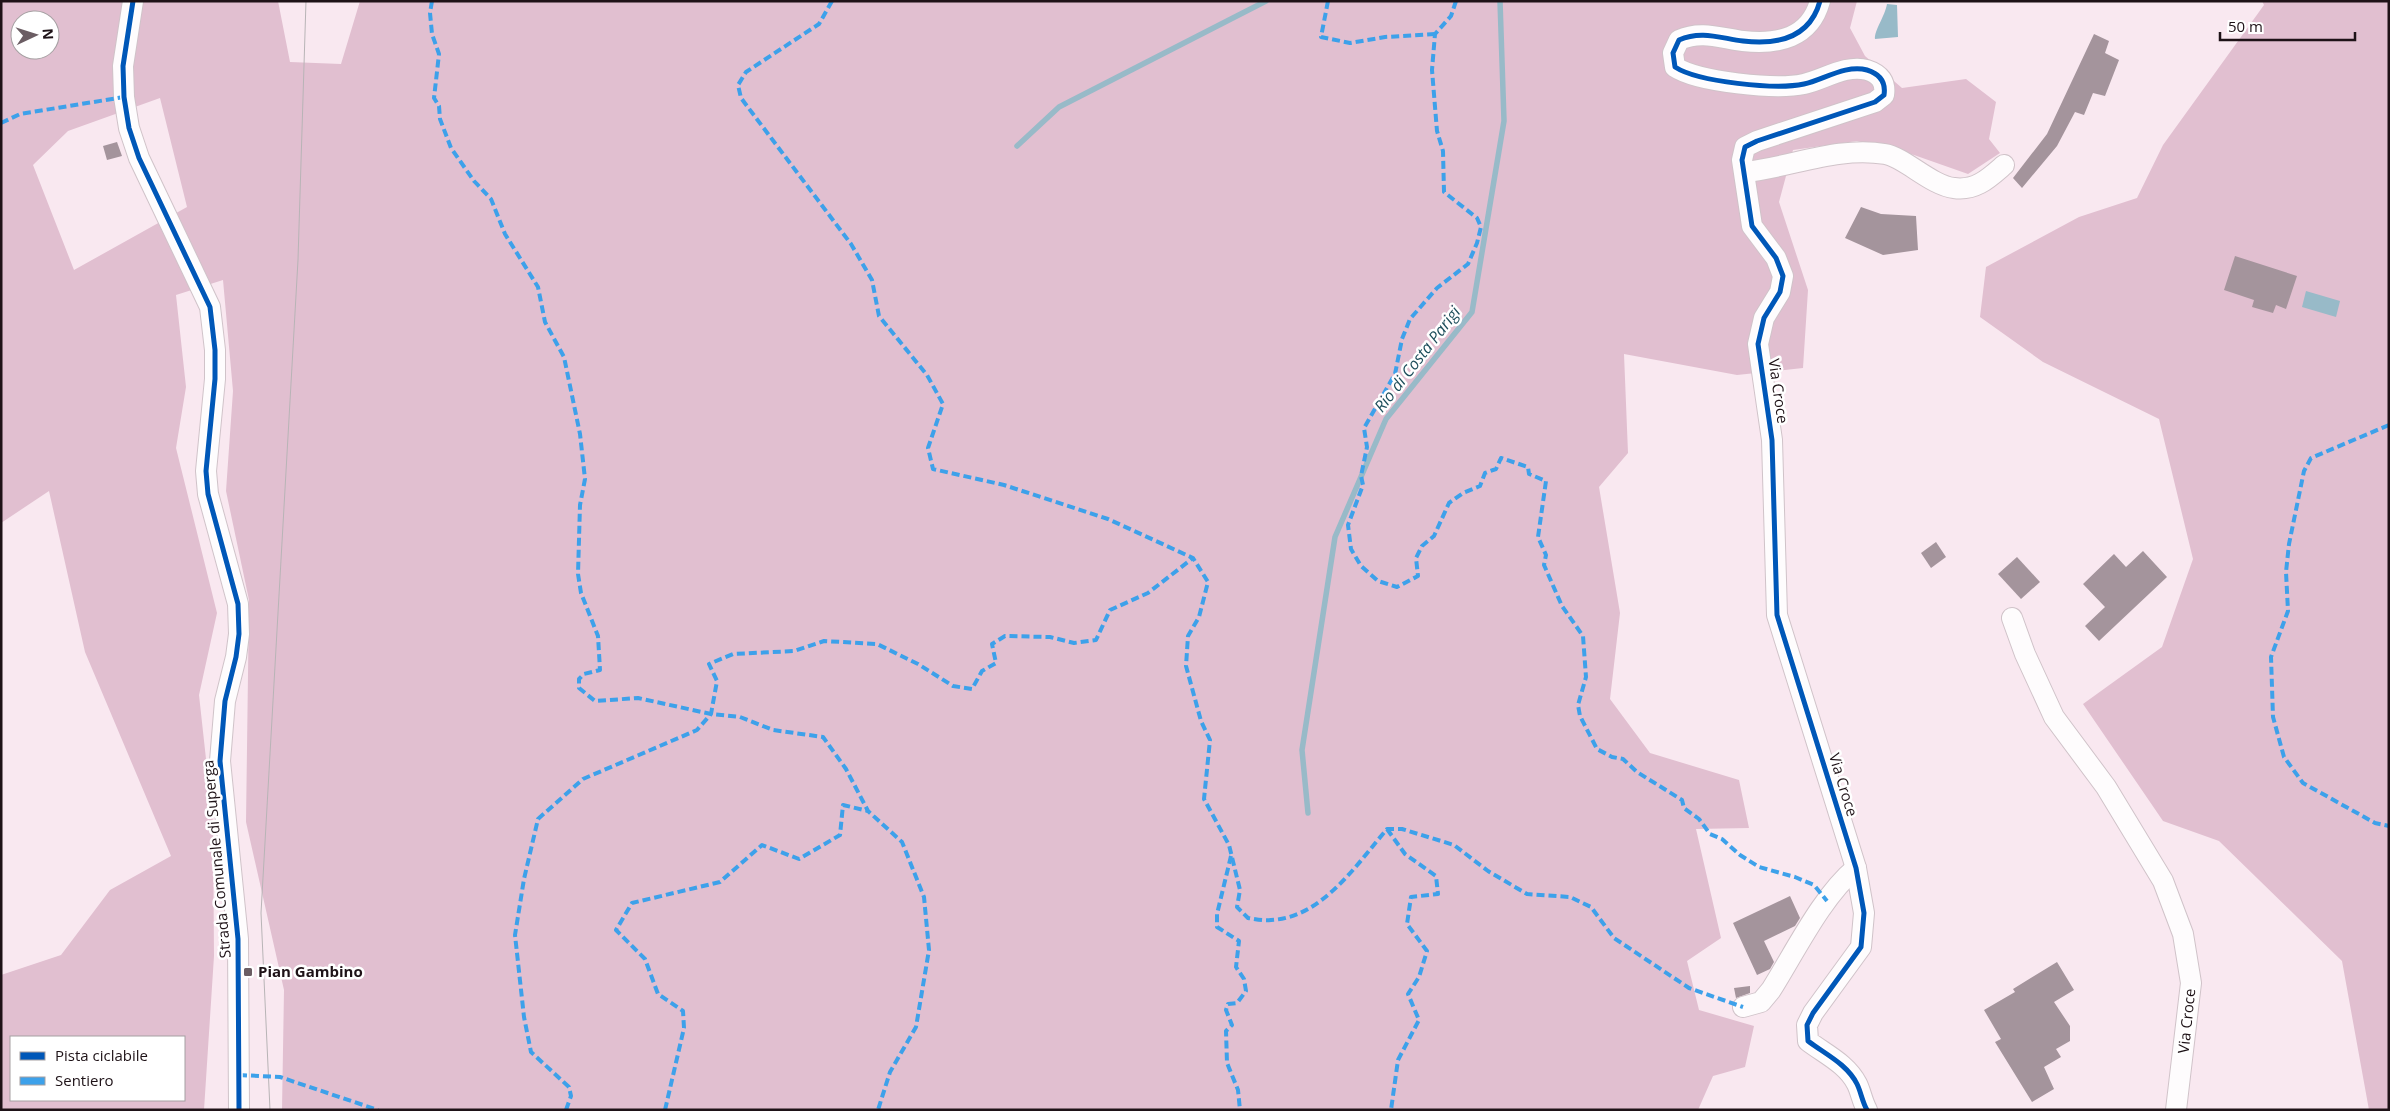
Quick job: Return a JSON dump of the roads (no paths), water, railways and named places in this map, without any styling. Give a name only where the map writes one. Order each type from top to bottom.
[{"type":"street","name":"Strada Comunale di Superga","points":[[133,1],[123,66],[124,97],[129,128],[139,158],[210,307],[214,327],[215,379],[206,471],[208,494],[238,604],[239,634],[236,657],[225,701],[220,761],[238,939],[239,1110]]},
{"type":"street","name":"Via Croce","points":[[1820,1],[1816,16],[1798,35],[1771,41],[1744,41],[1710,34],[1688,36],[1679,40],[1673,53],[1676,67],[1685,73],[1771,87],[1803,85],[1849,70],[1866,70],[1881,77],[1885,85],[1884,95],[1875,102],[1757,141],[1745,147],[1742,160],[1752,226],[1776,258],[1783,276],[1780,292],[1764,318],[1758,344],[1772,440],[1777,615],[1856,868],[1864,913],[1861,948],[1813,1013],[1806,1031],[1808,1040],[1835,1058],[1848,1071],[1858,1085],[1861,1099],[1867,1110]]},
{"type":"street","points":[[1745,172],[1770,169],[1835,153],[1887,154],[1927,177],[1954,188],[1980,185],[2004,165]]},
{"type":"street","name":"Via Croce","points":[[2012,618],[2024,654],[2054,717],[2106,787],[2163,880],[2183,934],[2191,983],[2176,1110]]},
{"type":"street","points":[[1743,1007],[1761,1002],[1771,990],[1827,902],[1844,878],[1856,868]]},
{"type":"water","points":[[1887,4],[1897,5],[1898,37],[1875,39],[1876,32]]},
{"type":"water","points":[[2306,291],[2340,301],[2336,317],[2302,307]]},
{"type":"waterway","points":[[1017,146],[1059,107],[1266,1]]},
{"type":"waterway","name":"Rio di Costa Parigi","points":[[1308,813],[1302,750],[1335,537],[1386,419],[1472,312],[1504,121],[1500,1]]},
{"type":"tram line","points":[[270,1110],[261,913],[298,260],[306,1]]},
{"type":"place","name":"Pian Gambino","points":[[248,972]]}]
